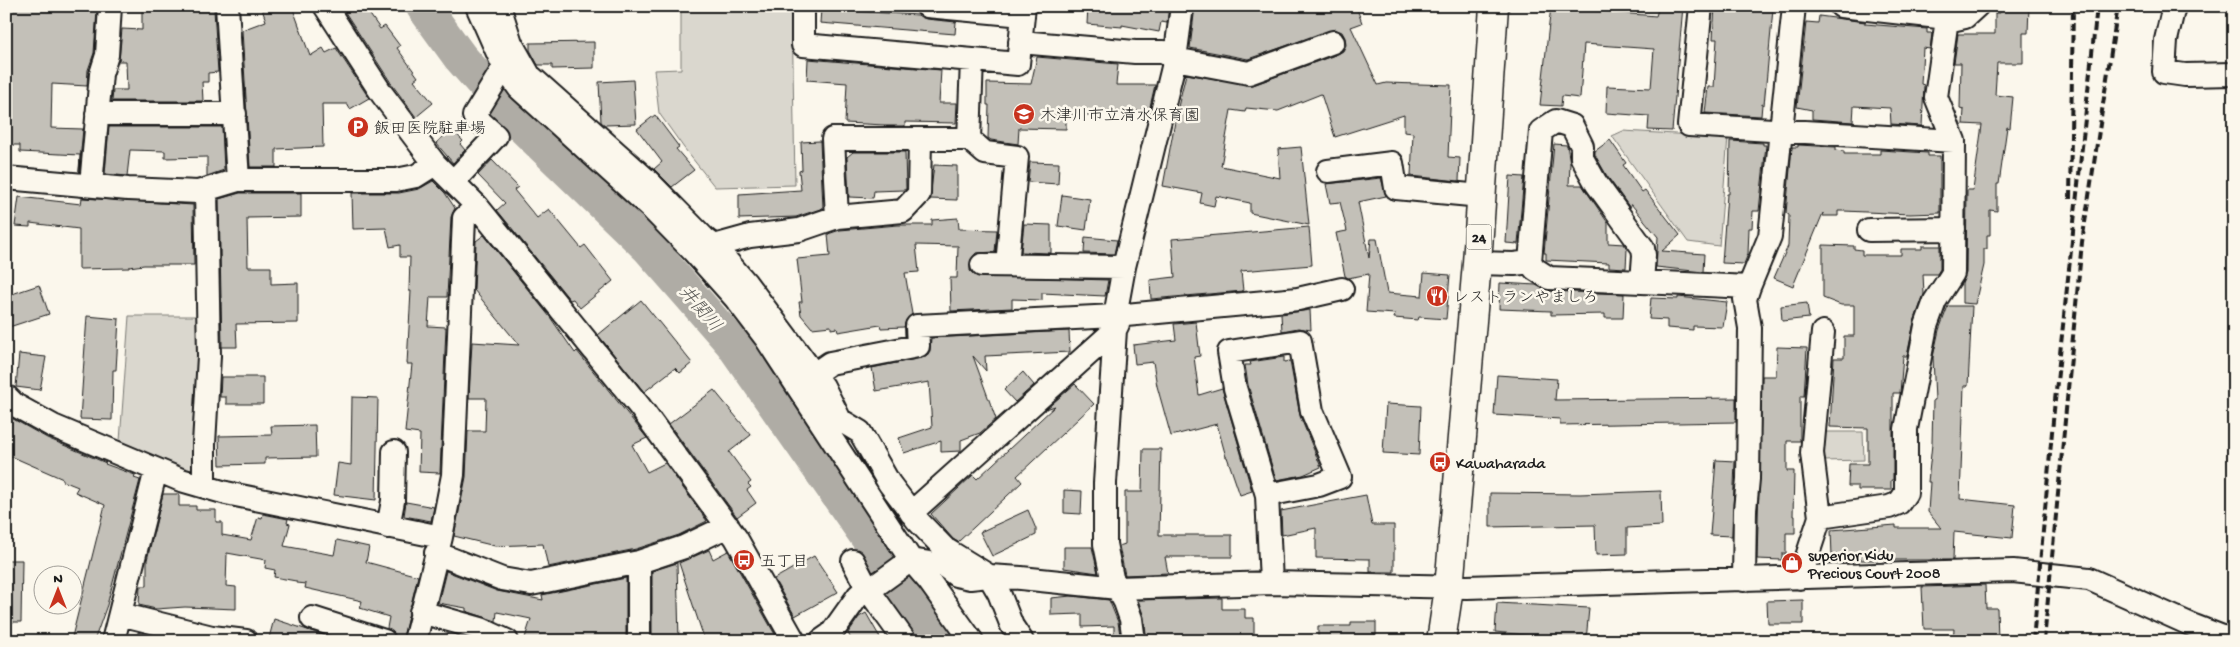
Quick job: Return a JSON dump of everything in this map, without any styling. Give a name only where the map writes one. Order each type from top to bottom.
[{"type":"highway","name":"24","points":[[1441,641],[1449,588],[1477,263],[1494,6]]},
{"type":"street","points":[[91,185],[101,74],[107,55],[110,6]]},
{"type":"street","points":[[227,6],[238,180]]},
{"type":"street","points":[[325,6],[382,94],[435,164],[477,206],[640,407],[728,526],[794,641]]},
{"type":"street","points":[[477,6],[500,72],[649,206],[693,250],[765,337],[836,448],[878,507],[908,562],[929,581],[972,641]]},
{"type":"street","points":[[499,6],[511,43],[529,76],[649,182],[714,246],[746,283],[823,386],[877,487],[878,507]]},
{"type":"street","points":[[803,6],[803,45],[1018,64],[1023,10],[927,6]]},
{"type":"street","points":[[1134,641],[1131,619],[1112,578],[1105,544],[1105,483],[1115,323],[1124,267],[1175,59],[1182,6]]},
{"type":"street","points":[[1701,6],[1689,125],[1954,141]]},
{"type":"street","points":[[1744,580],[1745,510],[1748,479],[1750,328],[1745,299],[1770,236],[1794,6]]},
{"type":"street","points":[[1841,6],[1877,8],[1946,19],[1965,17],[1978,6]]},
{"type":"street","points":[[2174,6],[2166,40],[2164,72],[2185,75],[2234,74]]},
{"type":"street","points":[[1820,516],[1889,507],[1899,503],[1906,493],[1906,429],[1926,326],[1935,301],[1953,273],[1954,141],[1936,97],[1946,19]]},
{"type":"street","points":[[1020,42],[1134,52],[1162,52],[1175,59],[1249,73],[1334,42]]},
{"type":"street","points":[[969,139],[972,60]]},
{"type":"street","points":[[452,182],[496,136],[474,116],[500,72]]},
{"type":"street","points":[[97,114],[235,114]]},
{"type":"street","points":[[1642,282],[1643,248],[1596,183],[1582,158],[1582,146],[1572,126],[1556,121],[1541,131],[1530,262],[1534,269],[1549,278],[1749,287]]},
{"type":"street","points":[[837,217],[833,140],[969,139],[985,153],[1017,157],[1007,265]]},
{"type":"street","points":[[714,246],[750,236],[799,230],[837,217],[903,211],[919,194],[920,140]]},
{"type":"street","points":[[1328,171],[1392,162],[1396,188],[1482,196]]},
{"type":"street","points":[[6,178],[128,189],[198,192],[238,180],[396,180],[416,176],[435,164]]},
{"type":"street","points":[[204,486],[204,444],[209,356],[206,190]]},
{"type":"street","points":[[415,641],[422,620],[421,612],[453,475],[464,218],[477,206]]},
{"type":"street","points":[[1868,230],[1954,229]]},
{"type":"street","points":[[1477,263],[1514,264],[1530,262]]},
{"type":"street","points":[[982,265],[1124,267]]},
{"type":"street","points":[[814,374],[830,363],[918,346],[916,326],[1115,323],[1298,300],[1342,289]]},
{"type":"street","points":[[912,513],[1115,323]]},
{"type":"street","points":[[1800,578],[1820,516],[1812,453],[1823,332]]},
{"type":"street","points":[[1267,495],[1320,486],[1340,477],[1312,411],[1300,341],[1229,352],[1235,388],[1267,495],[1271,583]]},
{"type":"street","points":[[6,396],[15,405],[53,426],[156,470],[226,493],[388,527],[438,545],[502,579],[531,584],[638,562],[684,547],[728,526]]},
{"type":"street","points":[[840,420],[860,432],[889,483],[912,513],[944,549],[989,576],[999,593],[1012,626],[1022,641]]},
{"type":"street","points":[[388,527],[393,501],[394,452]]},
{"type":"street","points":[[113,641],[156,470]]},
{"type":"street","points":[[853,561],[905,641]]},
{"type":"street","points":[[638,562],[638,641]]},
{"type":"street","points":[[822,641],[831,634],[858,596],[908,562],[944,565],[956,575],[963,576],[989,576],[1118,588],[1271,583],[1449,588],[2012,571],[2089,579],[2194,626],[2233,641]]},
{"type":"street","points":[[421,612],[481,628],[507,641]]},
{"type":"street","points":[[120,614],[212,638],[246,641]]},
{"type":"street","points":[[312,618],[384,641]]},
{"type":"shaded area","points":[[681,6],[792,6],[795,185],[715,187],[659,113],[654,70],[681,69]]},
{"type":"shaded area","points":[[1623,131],[1728,137],[1719,246],[1688,242],[1612,136]]},
{"type":"shaded area","points":[[129,316],[204,316],[200,475],[171,465],[120,441]]},
{"type":"shaded area","points":[[1823,432],[1863,432],[1864,460],[1823,461]]},
{"type":"building","points":[[6,6],[85,6],[84,10],[97,10],[94,53],[88,70],[87,86],[52,84],[51,128],[83,129],[79,171],[80,155],[20,152],[20,145],[9,145],[9,112],[6,112]]},
{"type":"building","points":[[142,6],[183,6],[183,11],[214,10],[218,72],[208,73],[208,82],[202,82],[203,101],[112,101],[113,90],[127,90],[126,61],[119,61],[122,29],[142,30]]},
{"type":"building","points":[[261,6],[292,6],[310,56],[323,48],[326,53],[336,48],[369,98],[350,109],[347,104],[322,104],[323,147],[276,149],[276,167],[250,167],[242,30],[266,21]]},
{"type":"building","points":[[341,6],[364,6],[380,29],[385,26],[400,46],[397,48],[418,77],[414,80],[433,103],[416,117],[393,86]]},
{"type":"building","points":[[1088,6],[1135,9],[1135,6],[1169,6],[1167,23],[1161,22],[1159,32],[1122,25],[1122,27],[1087,24]]},
{"type":"building","points":[[1195,6],[1356,6],[1362,23],[1351,27],[1378,85],[1386,83],[1451,85],[1448,157],[1460,158],[1459,181],[1411,176],[1413,133],[1404,132],[1404,115],[1335,137],[1321,94],[1278,111],[1246,108],[1245,112],[1231,110],[1221,166],[1280,178],[1278,149],[1301,147],[1309,225],[1250,213],[1250,203],[1216,196],[1214,206],[1200,203],[1202,193],[1163,186],[1186,74],[1253,85],[1338,54],[1343,51],[1346,45],[1342,32],[1335,29],[1248,59],[1190,48]]},
{"type":"building","points":[[1551,6],[1578,6],[1578,10],[1656,16],[1659,6],[1683,6],[1672,131],[1648,130],[1649,116],[1606,113],[1607,86],[1651,88],[1654,49],[1584,44],[1580,98],[1562,96],[1561,106],[1540,105]]},
{"type":"building","points":[[1715,6],[1773,9],[1764,105],[1762,104],[1761,116],[1705,113],[1708,87],[1714,87],[1717,39],[1713,39]]},
{"type":"building","points":[[2000,6],[2029,6],[2028,33],[2023,33],[2023,63],[1997,63],[1995,95],[2013,97],[2010,128],[2007,127],[1999,184],[1997,184],[1997,211],[1990,210],[1990,235],[1987,235],[1987,249],[1984,249],[1984,265],[1975,304],[1962,303],[1962,284],[1966,273],[1967,190],[1973,190],[1982,125],[1963,124],[1964,110],[1960,109],[1961,63],[1954,63],[1958,34],[1995,34],[1995,13],[2000,13]]},
{"type":"building","points":[[821,9],[918,15],[926,19],[956,22],[955,34],[820,23]]},
{"type":"building","points":[[1819,16],[1865,22],[1865,24],[1927,29],[1927,33],[1932,33],[1930,49],[1923,48],[1921,84],[1924,85],[1922,126],[1891,124],[1890,108],[1854,106],[1853,122],[1812,119],[1812,110],[1797,107],[1806,22],[1818,23]]},
{"type":"building","points":[[594,42],[594,68],[552,69],[552,65],[538,65],[530,50],[530,43]]},
{"type":"building","points":[[1037,57],[1118,64],[1116,85],[1155,85],[1149,111],[1091,112],[1091,115],[1066,115],[1066,129],[1019,128],[1018,144],[991,140],[988,138],[989,105],[987,105],[987,83],[1031,84]]},
{"type":"building","points":[[808,59],[941,70],[939,103],[957,103],[956,123],[905,122],[905,126],[884,126],[845,123],[847,83],[807,80]]},
{"type":"building","points":[[633,80],[636,124],[605,125],[601,122],[599,82]]},
{"type":"building","points":[[655,115],[679,147],[676,149],[694,170],[672,187],[654,169],[662,162],[637,129]]},
{"type":"building","points":[[109,127],[222,127],[224,170],[207,176],[207,157],[165,158],[165,151],[130,150],[127,176],[105,174]]},
{"type":"building","points":[[452,129],[463,141],[460,144],[465,150],[453,163],[436,143]]},
{"type":"building","points":[[1610,140],[1626,163],[1623,165],[1642,192],[1645,190],[1680,235],[1662,251],[1704,254],[1703,272],[1656,267],[1658,237],[1631,204],[1630,208],[1607,176],[1595,155],[1595,151]]},
{"type":"building","points":[[820,141],[823,208],[796,217],[739,219],[739,194],[801,190],[799,171],[802,170],[801,142]]},
{"type":"building","points":[[1730,141],[1763,143],[1763,145],[1766,145],[1759,211],[1753,211],[1752,228],[1749,228],[1748,254],[1744,264],[1722,263],[1727,194],[1729,194]]},
{"type":"building","points":[[1554,144],[1567,145],[1570,163],[1569,185],[1582,185],[1608,223],[1608,243],[1624,244],[1627,249],[1626,268],[1609,267],[1609,263],[1546,260],[1546,253],[1544,253]]},
{"type":"building","points":[[1798,145],[1836,147],[1836,150],[1844,151],[1844,154],[1880,154],[1880,150],[1928,153],[1928,156],[1940,156],[1940,213],[1910,214],[1838,211],[1838,216],[1823,216],[1823,213],[1793,286],[1774,278],[1788,246],[1789,215],[1786,213],[1792,147],[1798,147]]},
{"type":"building","points":[[853,152],[905,152],[906,189],[874,191],[873,198],[849,197],[847,157]]},
{"type":"building","points":[[492,160],[518,187],[514,190],[537,218],[549,209],[581,248],[585,245],[613,281],[580,308],[573,299],[570,300],[497,210],[505,203],[478,175]]},
{"type":"building","points":[[1030,162],[1059,163],[1058,184],[1028,182]]},
{"type":"building","points":[[934,165],[957,166],[957,200],[930,199]]},
{"type":"building","points":[[1510,176],[1524,177],[1518,244],[1506,243]]},
{"type":"building","points":[[1381,178],[1386,196],[1358,202],[1369,258],[1371,239],[1377,239],[1387,293],[1422,296],[1424,273],[1450,275],[1446,319],[1419,317],[1418,320],[1394,318],[1395,314],[1366,312],[1369,274],[1348,278],[1345,276],[1336,233],[1347,231],[1340,202],[1330,203],[1326,184]]},
{"type":"building","points":[[433,181],[445,193],[455,208],[451,217],[447,297],[430,297],[428,326],[446,327],[440,473],[419,472],[420,434],[405,432],[412,364],[407,364],[411,291],[409,291],[410,257],[400,257],[400,245],[390,247],[386,228],[353,229],[352,193],[399,193],[419,189]]},
{"type":"building","points":[[240,193],[301,193],[301,217],[247,218],[248,267],[271,267],[271,284],[298,283],[298,323],[236,324],[237,347],[222,347],[219,199]]},
{"type":"building","points":[[1062,195],[1090,199],[1086,230],[1058,226]]},
{"type":"building","points":[[19,197],[81,204],[82,198],[193,205],[194,265],[144,265],[129,268],[79,269],[79,229],[30,223],[30,227],[15,226]]},
{"type":"building","points":[[958,218],[959,229],[997,230],[995,252],[976,253],[971,259],[970,271],[976,276],[1108,280],[1105,296],[1042,293],[1042,300],[1012,299],[1012,308],[951,311],[950,278],[957,278],[958,246],[916,245],[919,272],[905,273],[912,314],[906,320],[904,327],[881,328],[880,325],[838,332],[837,328],[831,329],[831,326],[812,328],[801,315],[799,302],[802,302],[797,259],[830,256],[828,234],[840,230],[898,225],[932,225],[932,220]]},
{"type":"building","points":[[1024,224],[1051,225],[1051,253],[1021,252]]},
{"type":"building","points":[[1309,227],[1312,265],[1241,271],[1243,291],[1151,299],[1150,280],[1175,277],[1172,239]]},
{"type":"building","points":[[484,235],[550,317],[575,353],[577,351],[647,438],[632,445],[647,472],[665,463],[707,521],[679,535],[636,549],[548,567],[543,544],[495,546],[454,536],[466,477],[468,431],[485,431],[486,398],[469,398],[472,342],[519,345],[474,290],[476,241]]},
{"type":"building","points":[[1085,237],[1117,240],[1114,254],[1084,253]]},
{"type":"building","points":[[1823,245],[1854,246],[1854,249],[1862,250],[1862,255],[1901,255],[1901,249],[1922,249],[1922,246],[1940,246],[1940,269],[1937,274],[1923,274],[1924,294],[1914,322],[1907,356],[1903,356],[1900,393],[1893,393],[1893,480],[1891,480],[1891,490],[1858,490],[1858,486],[1848,486],[1849,464],[1868,464],[1868,428],[1830,427],[1834,358],[1844,358],[1844,336],[1854,336],[1854,305],[1841,305],[1823,298]]},
{"type":"building","points":[[1500,283],[1536,285],[1547,291],[1624,294],[1623,318],[1605,318],[1605,314],[1551,315],[1551,311],[1499,309]]},
{"type":"building","points":[[39,285],[49,314],[6,328],[6,296]]},
{"type":"building","points":[[1678,297],[1727,302],[1723,327],[1693,326],[1693,330],[1667,328],[1667,320],[1649,319],[1651,298],[1678,299]]},
{"type":"building","points":[[641,300],[692,363],[680,373],[675,368],[644,392],[598,335]]},
{"type":"building","points":[[1807,303],[1809,318],[1782,321],[1781,306]]},
{"type":"building","points":[[1948,306],[1972,306],[1968,386],[1964,386],[1960,499],[2015,505],[2012,538],[1954,532],[1953,560],[1853,560],[1853,556],[1832,556],[1831,530],[1896,525],[1896,528],[1941,528],[1928,512],[1930,482],[1928,482],[1932,444],[1933,400],[1935,400],[1933,357],[1939,330]]},
{"type":"building","points":[[1310,310],[1311,330],[1298,328],[1282,331],[1281,314]]},
{"type":"building","points":[[87,316],[119,319],[116,370],[113,370],[112,420],[80,419]]},
{"type":"building","points":[[1196,322],[1200,356],[1194,357],[1199,395],[1222,388],[1252,491],[1240,495],[1226,457],[1217,424],[1171,436],[1157,386],[1153,362],[1135,364],[1133,345],[1176,340],[1174,324]]},
{"type":"building","points":[[1069,331],[1070,352],[985,356],[986,371],[973,356],[996,419],[980,433],[961,440],[961,451],[941,452],[941,441],[904,453],[899,438],[932,427],[929,382],[876,391],[872,368],[926,357],[930,351],[931,338]]},
{"type":"building","points":[[1777,347],[1807,348],[1804,396],[1800,396],[1800,441],[1787,441],[1787,471],[1794,471],[1793,516],[1795,516],[1795,533],[1786,533],[1786,554],[1782,554],[1782,560],[1757,559],[1762,376],[1776,376]]},
{"type":"building","points":[[19,354],[46,357],[40,390],[16,387]]},
{"type":"building","points":[[1284,357],[1284,362],[1290,361],[1300,416],[1321,467],[1303,475],[1276,480],[1248,385],[1245,365],[1251,365],[1250,362]]},
{"type":"building","points":[[1023,372],[1034,385],[1015,402],[1004,390]]},
{"type":"building","points":[[1497,375],[1557,379],[1555,400],[1736,398],[1736,422],[1560,425],[1560,419],[1494,415]]},
{"type":"building","points":[[221,377],[263,377],[263,404],[226,404],[226,397],[220,397]]},
{"type":"building","points":[[1075,384],[1094,404],[1017,476],[1022,482],[958,542],[953,539],[931,514],[973,475],[977,479],[1055,406],[1046,409]]},
{"type":"building","points":[[714,390],[751,435],[729,452],[751,482],[748,484],[751,487],[747,490],[756,503],[737,517],[669,424]]},
{"type":"building","points":[[352,397],[378,398],[376,500],[334,495],[338,463],[351,465]]},
{"type":"building","points":[[1386,404],[1421,406],[1419,455],[1383,453]]},
{"type":"building","points":[[6,415],[47,438],[135,475],[134,478],[140,480],[107,605],[94,641],[71,641],[78,614],[82,614],[82,597],[105,505],[75,492],[78,487],[63,481],[63,479],[6,454]]},
{"type":"building","points":[[315,425],[316,457],[265,458],[265,464],[220,465],[219,436],[272,435],[271,426]]},
{"type":"building","points":[[1143,449],[1161,449],[1159,535],[1232,535],[1232,557],[1165,557],[1168,573],[1125,575],[1119,546],[1125,544],[1125,492],[1142,492]]},
{"type":"building","points":[[1716,460],[1735,461],[1732,536],[1710,535]]},
{"type":"building","points":[[1064,490],[1082,491],[1081,514],[1064,513]]},
{"type":"building","points":[[1661,491],[1662,526],[1627,528],[1627,554],[1596,555],[1595,525],[1490,527],[1490,493],[1580,494]]},
{"type":"building","points":[[163,494],[179,494],[179,506],[196,506],[196,510],[216,510],[216,522],[222,522],[222,535],[251,540],[258,517],[262,518],[263,514],[288,519],[287,523],[290,524],[284,546],[334,555],[337,540],[369,547],[366,562],[418,576],[402,641],[397,641],[394,633],[387,628],[389,617],[360,608],[362,601],[305,588],[306,584],[274,577],[275,570],[265,568],[266,560],[227,553],[226,586],[236,587],[236,609],[185,607],[156,609],[139,605],[140,586],[147,586],[147,560]]},
{"type":"building","points":[[1366,495],[1372,525],[1394,525],[1394,572],[1370,572],[1370,559],[1316,558],[1316,528],[1282,535],[1281,511]]},
{"type":"building","points":[[406,502],[434,507],[431,521],[404,516]]},
{"type":"building","points":[[1028,510],[1036,529],[1036,535],[992,556],[980,532]]},
{"type":"building","points":[[1064,547],[1092,547],[1098,573],[1064,568]]},
{"type":"building","points":[[709,550],[713,559],[728,551],[777,638],[772,641],[705,641],[679,563]]},
{"type":"building","points":[[814,556],[838,592],[795,616],[774,579]]},
{"type":"building","points":[[6,560],[22,560],[21,622],[6,622]]},
{"type":"building","points":[[677,563],[679,641],[652,641],[652,571]]},
{"type":"building","points":[[446,571],[497,591],[543,600],[542,595],[626,578],[626,641],[524,641],[531,619],[497,612],[496,621],[466,611],[466,608],[438,603]]},
{"type":"building","points":[[1985,585],[1986,608],[1997,608],[1998,641],[1953,641],[1954,629],[1924,629],[1922,587]]},
{"type":"building","points":[[1071,596],[1109,600],[1118,622],[1121,641],[1114,641],[1114,626],[1082,627],[1082,614],[1051,615],[1051,598]]},
{"type":"building","points":[[1222,598],[1222,609],[1245,609],[1245,618],[1254,618],[1254,641],[1147,641],[1144,617],[1138,600]]},
{"type":"building","points":[[1803,600],[1803,624],[1768,624],[1767,601]]},
{"type":"building","points":[[1497,603],[1589,608],[1586,641],[1495,632]]},
{"type":"building","points":[[866,613],[882,641],[852,641],[848,633],[859,617]]},
{"type":"building","points":[[274,619],[329,637],[329,641],[278,641],[269,638]]},
{"type":"building","points":[[1351,622],[1376,622],[1376,641],[1318,641],[1318,626],[1351,626]]},
{"type":"building","points":[[138,632],[156,637],[156,641],[138,641]]},
{"type":"waterway","name":"井関川","points":[[423,6],[460,57],[514,118],[649,248],[732,343],[940,641]]},
{"type":"railway","points":[[2070,199],[2073,6]]},
{"type":"railway","points":[[2033,641],[2054,410],[2097,6]]},
{"type":"railway","points":[[2044,641],[2082,242],[2118,6]]},
{"type":"place","name":"木津川市立清水保育園","points":[[1024,114]]},
{"type":"place","name":"飯田医院駐車場","points":[[358,127]]},
{"type":"place","name":"レストランやましろ","points":[[1437,296]]},
{"type":"place","name":"Kawaharada","points":[[1440,462]]},
{"type":"place","name":"五丁目","points":[[744,560]]},
{"type":"place","name":"superior Kidu Precious Court 2008","points":[[1792,563]]}]
